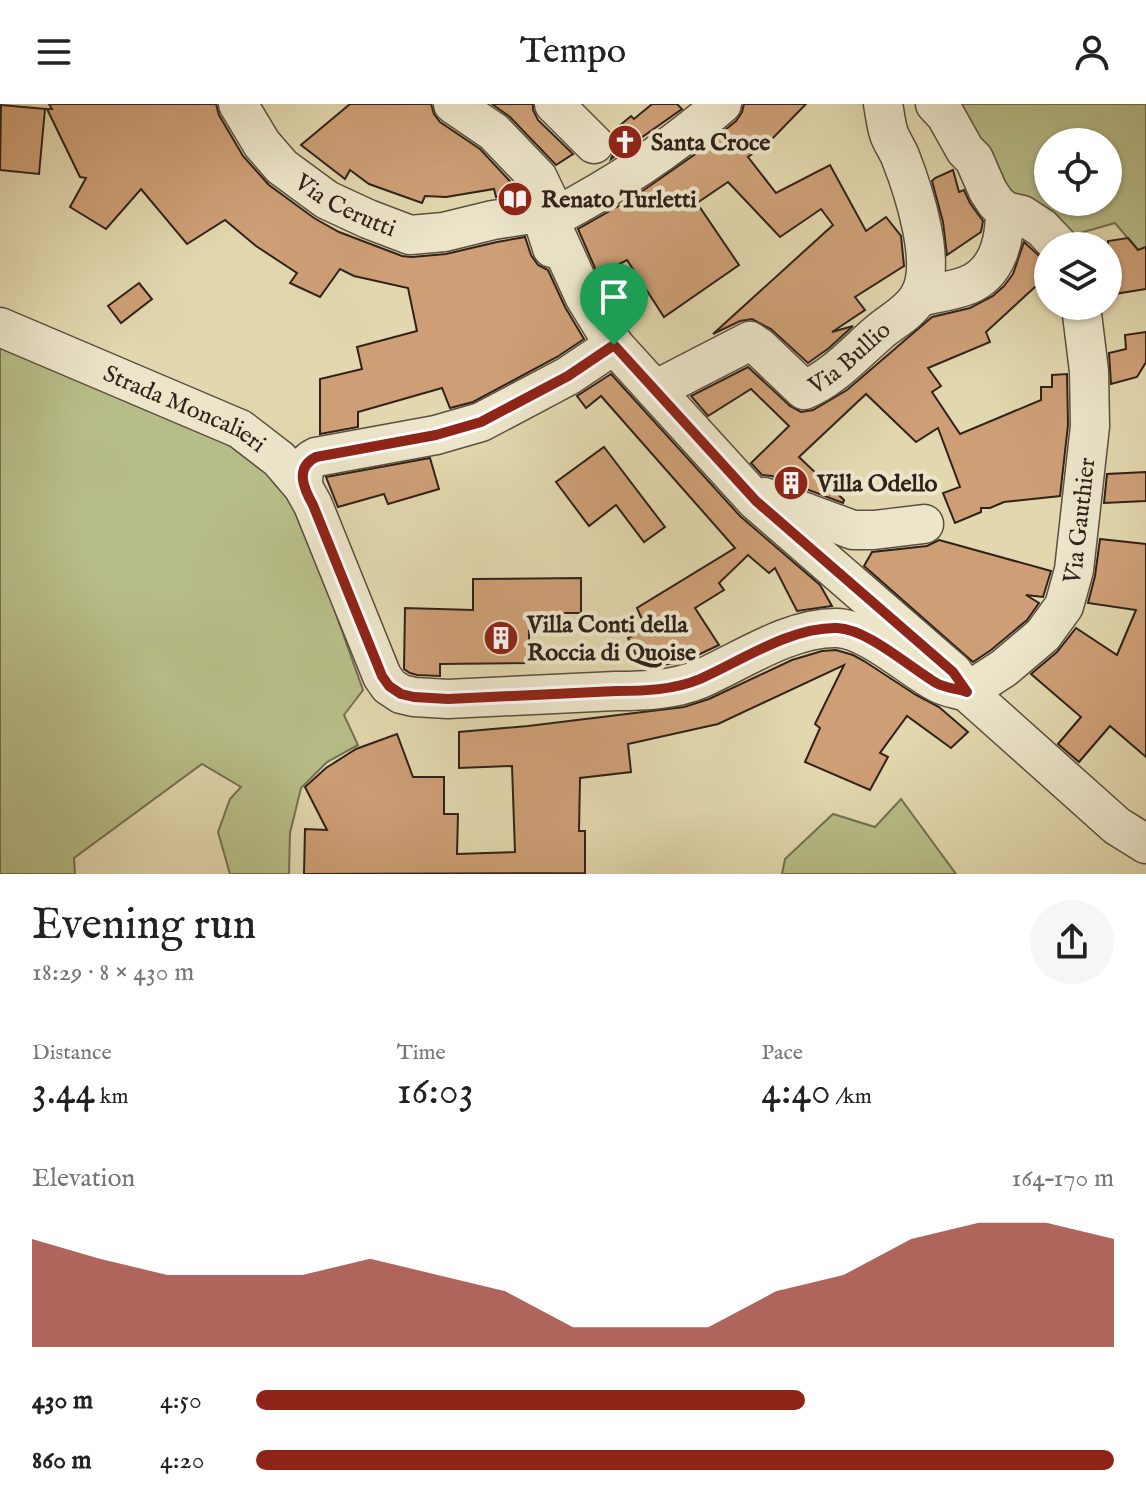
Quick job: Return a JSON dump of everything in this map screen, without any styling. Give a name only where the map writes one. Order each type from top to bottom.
[{"type":"street","name":"Via Cerutti","points":[[238,104],[262,144],[282,167],[327,200],[410,235],[539,215],[558,262],[575,289],[584,296]]},
{"type":"street","points":[[453,104],[494,132],[538,178],[548,199],[551,219],[584,296],[614,345],[746,491],[953,672],[967,692],[1117,826],[1146,844]]},
{"type":"street","points":[[554,104],[594,144]]},
{"type":"street","points":[[551,219],[627,177],[671,147],[722,104]]},
{"type":"street","points":[[883,104],[889,134],[918,208],[925,249],[925,277],[919,297]]},
{"type":"street","points":[[935,104],[974,159],[988,191],[1005,211],[1022,215],[1046,232]]},
{"type":"street","name":"Via Bullio","points":[[655,390],[750,341],[804,390],[815,386],[919,297],[970,285],[988,271],[999,254],[1005,230],[1005,211]]},
{"type":"street","name":"Via Gauthier","points":[[967,692],[1004,668],[1043,635],[1064,606],[1078,541],[1090,426],[1089,371],[1083,320]]},
{"type":"street","name":"Strada Moncalieri","points":[[0,327],[240,429],[279,459],[303,487],[313,505],[382,676],[389,686],[401,694],[448,699],[668,688],[697,680],[781,641],[822,629],[840,628],[861,634],[941,685],[967,692]]},
{"type":"street","points":[[303,487],[305,466],[309,460],[436,435],[481,422],[568,376],[614,345]]},
{"type":"street","points":[[746,491],[853,530],[924,524]]},
{"type":"street","points":[[448,720],[533,716],[580,710],[600,706],[616,691]]},
{"type":"green space","points":[[945,104],[1146,104],[1146,247],[1138,250],[1115,223],[1084,232],[1064,232],[1042,216],[1122,216],[1122,128],[1034,128],[1034,210],[1010,193]]},
{"type":"green space","points":[[0,343],[240,448],[271,474],[297,505],[363,690],[344,715],[358,745],[327,762],[301,788],[290,833],[289,874],[230,874],[218,832],[230,799],[241,787],[202,764],[74,858],[75,874],[0,874]]},
{"type":"green space","points":[[901,799],[956,874],[782,874],[785,859],[833,814],[875,827]]},
{"type":"building","points":[[49,104],[216,104],[219,115],[243,156],[269,185],[339,232],[402,256],[446,254],[525,237],[531,255],[538,265],[548,270],[584,339],[473,402],[450,408],[442,388],[358,412],[358,427],[320,434],[320,379],[362,369],[357,347],[417,331],[408,288],[354,276],[340,269],[320,297],[290,283],[297,273],[256,246],[225,220],[187,244],[141,189],[106,229],[70,207],[86,178],[80,177],[47,109],[52,109]]},
{"type":"building","points":[[350,104],[431,104],[440,122],[480,149],[521,193],[496,197],[494,189],[446,197],[425,196],[422,203],[369,184],[350,170],[345,179],[301,145]]},
{"type":"building","points":[[492,104],[533,104],[538,120],[573,154],[556,165],[510,117]]},
{"type":"building","points":[[652,104],[677,104],[682,109],[611,159],[615,149],[612,132]]},
{"type":"building","points":[[744,104],[806,104],[770,141],[748,157],[776,193],[830,165],[866,231],[886,217],[901,236],[904,266],[855,297],[865,310],[832,332],[853,326],[808,363],[771,329],[752,319],[740,321],[713,334],[833,225],[821,209],[780,237],[728,182],[697,203],[739,265],[664,317],[627,260],[598,275],[578,229],[631,199],[694,155],[736,121]]},
{"type":"building","points":[[1,105],[45,109],[39,174],[0,170]]},
{"type":"building","points":[[953,170],[959,192],[964,190],[983,221],[981,232],[947,255],[943,222],[932,181]]},
{"type":"building","points":[[1128,238],[1138,250],[1146,247],[1146,289],[1122,293],[1122,239]]},
{"type":"building","points":[[1024,242],[1034,251],[1034,288],[986,332],[990,342],[928,368],[941,386],[932,392],[960,434],[1041,400],[1041,387],[1052,387],[1052,375],[1067,374],[1068,425],[1060,496],[1004,502],[981,508],[981,512],[955,523],[943,493],[960,487],[938,428],[916,442],[866,394],[799,457],[844,500],[843,503],[762,475],[751,463],[789,426],[751,389],[708,416],[691,396],[748,367],[790,406],[801,412],[813,410],[847,390],[932,317],[970,308],[993,296],[1013,274]]},
{"type":"building","points":[[139,283],[152,299],[121,323],[108,306]]},
{"type":"building","points":[[1146,332],[1146,362],[1137,377],[1111,384],[1109,353],[1126,349],[1125,335]]},
{"type":"building","points":[[611,374],[740,516],[820,585],[832,606],[797,611],[775,568],[769,573],[748,555],[719,583],[724,590],[695,608],[719,645],[683,662],[642,668],[628,638],[646,629],[637,608],[735,548],[601,396],[586,408],[577,396]]},
{"type":"building","points":[[604,447],[665,527],[644,542],[616,505],[589,526],[556,482]]},
{"type":"building","points":[[430,458],[439,489],[388,504],[384,494],[338,507],[326,477]]},
{"type":"building","points":[[1146,472],[1146,501],[1104,503],[1107,474]]},
{"type":"building","points":[[1100,539],[1146,544],[1146,757],[1110,726],[1079,762],[1058,744],[1081,717],[1031,674],[1057,652],[1076,628],[1117,655],[1136,610],[1088,603]]},
{"type":"building","points":[[939,540],[1051,571],[1043,597],[1026,595],[1039,603],[1027,620],[973,662],[864,566],[872,552],[927,546]]},
{"type":"building","name":"Villa Conti della Roccia di Quoise","points":[[581,578],[581,613],[529,613],[529,663],[440,664],[440,676],[417,675],[404,669],[405,608],[473,610],[473,579]]},
{"type":"building","points":[[836,650],[864,661],[939,707],[968,732],[951,748],[907,716],[880,753],[888,757],[870,790],[805,762],[820,728],[815,724],[844,665],[718,724],[628,744],[631,772],[580,778],[579,831],[585,831],[585,873],[304,874],[305,829],[327,830],[305,787],[326,768],[356,749],[397,734],[413,777],[444,777],[444,814],[458,814],[457,854],[515,852],[512,766],[459,768],[459,732],[684,707],[709,699],[792,660]]},
{"type":"place","name":"Santa Croce","points":[[625,142]]},
{"type":"place","name":"Renato Turletti","points":[[515,199]]},
{"type":"place","name":"Villa Odello","points":[[791,483]]},
{"type":"place","name":"Villa Conti della Roccia di Quoise","points":[[501,638]]},
{"type":"route","points":[[614,345],[756,501],[953,672],[967,692],[941,685],[861,634],[840,628],[822,629],[794,637],[754,651],[697,680],[668,688],[448,699],[414,697],[401,694],[389,686],[382,676],[303,487],[305,466],[316,457],[436,435],[481,422],[568,376],[614,345]]}]
